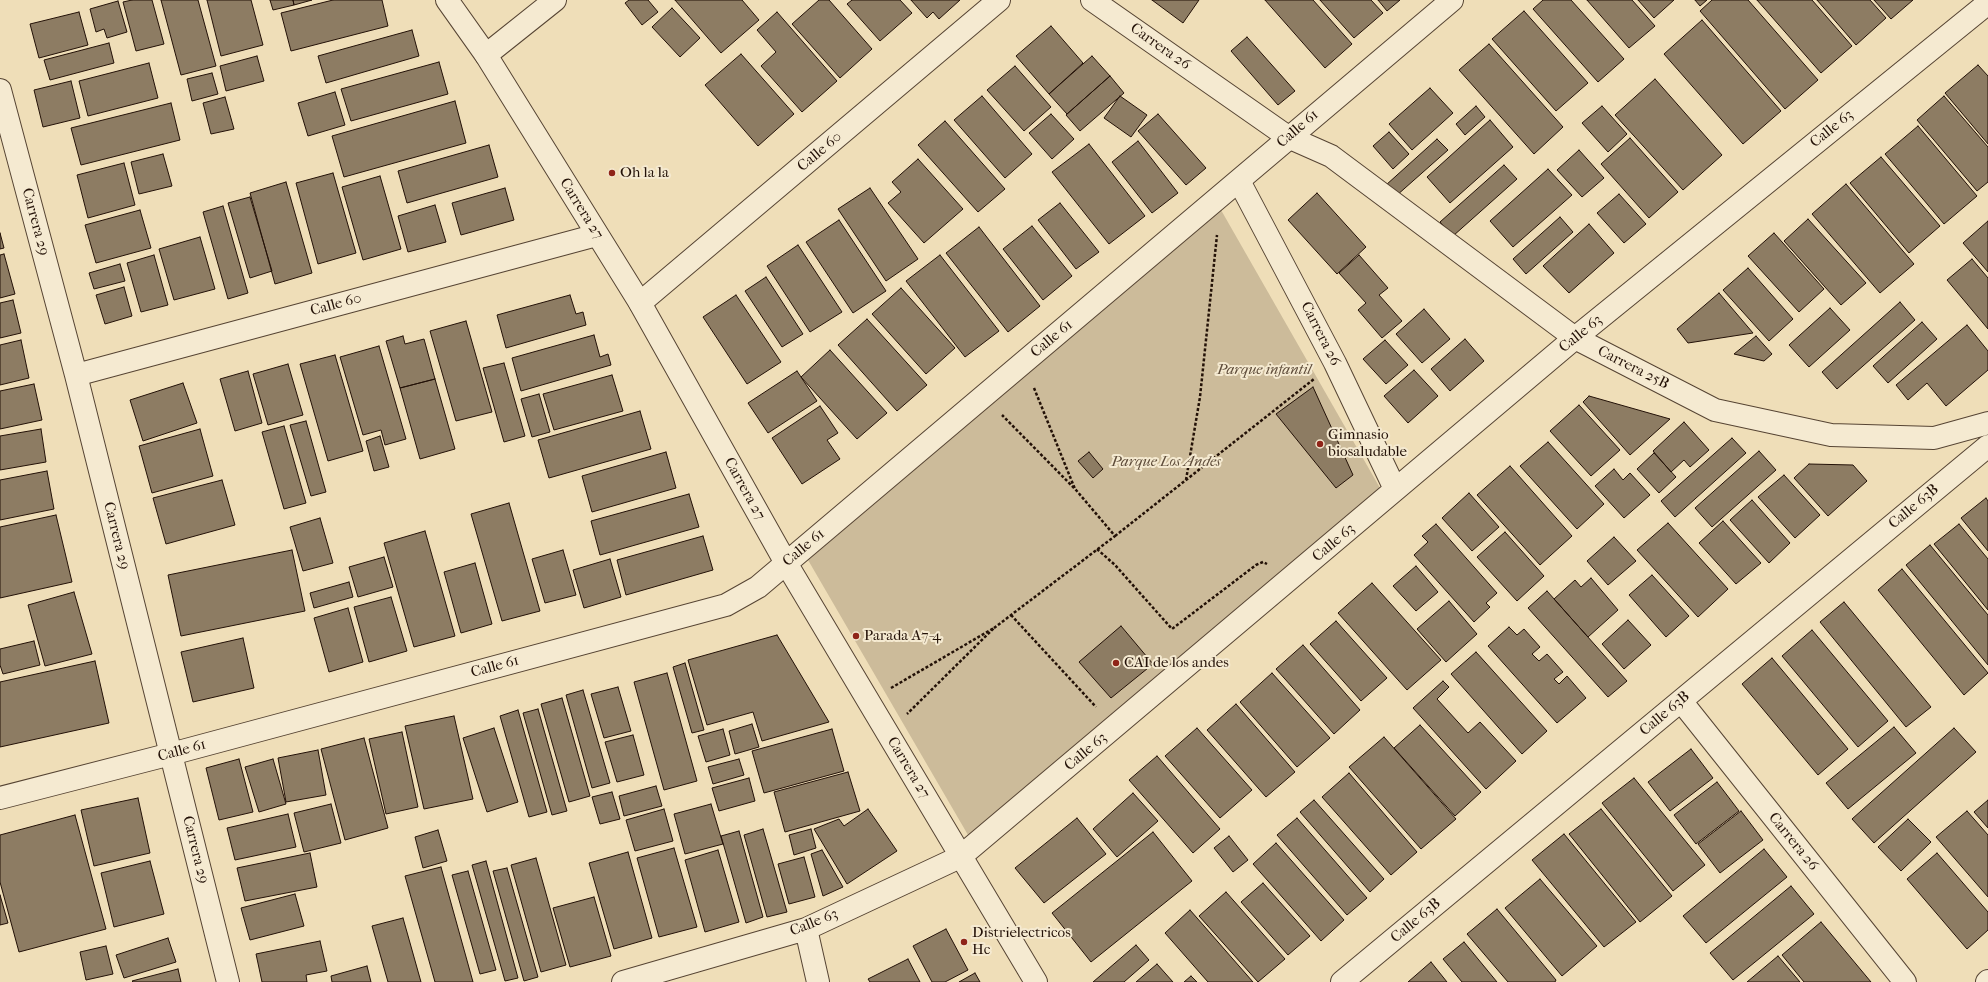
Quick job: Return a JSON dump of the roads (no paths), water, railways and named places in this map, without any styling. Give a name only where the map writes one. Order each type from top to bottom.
[{"type":"street","name":"Carrera 27","points":[[447,0],[486,55],[640,303],[786,563],[960,857],[1036,982]]},
{"type":"street","points":[[486,55],[555,0]]},
{"type":"street","name":"Calle 60","points":[[640,303],[999,0]]},
{"type":"street","name":"Carrera 26","points":[[1092,0],[1288,137],[1331,156]]},
{"type":"street","name":"Calle 61","points":[[0,798],[171,754],[726,604],[758,588],[1240,181],[1288,137],[1452,0]]},
{"type":"street","name":"Calle 63","points":[[623,982],[806,929],[960,857],[1347,532],[1395,489],[1575,338],[1988,3]]},
{"type":"street","name":"Carrera 29","points":[[0,90],[76,374],[228,982]]},
{"type":"street","name":"Carrera 25B","points":[[1331,156],[1575,338],[1715,410],[1831,435],[1934,438],[1988,424]]},
{"type":"street","name":"Carrera 26","points":[[1240,181],[1335,363],[1395,489]]},
{"type":"street","name":"Calle 60","points":[[76,374],[597,235]]},
{"type":"street","name":"Calle 63B","points":[[1342,982],[1988,446]]},
{"type":"street","name":"Carrera 26","points":[[1681,701],[1905,982]]},
{"type":"street","points":[[806,929],[818,982]]},
{"type":"place","name":"Oh la la","points":[[612,173]]},
{"type":"place","name":"Gimnasio biosaludable","points":[[1320,444]]},
{"type":"place","name":"Parada A7-4","points":[[856,636]]},
{"type":"place","name":"CAI de los andes","points":[[1116,663]]},
{"type":"place","name":"Distrielectricos Hc","points":[[964,942]]},
{"type":"park label","name":"Parque infantil","points":[[1264,370]]},
{"type":"park label","name":"Parque Los Andes","points":[[1166,462]]}]
